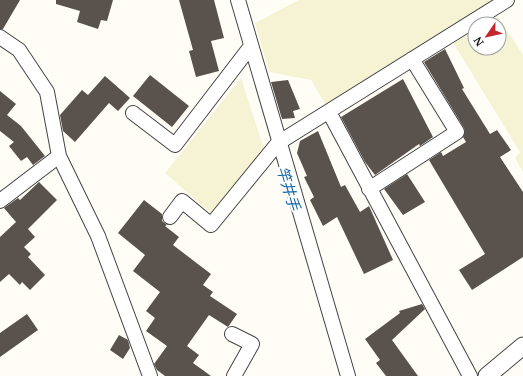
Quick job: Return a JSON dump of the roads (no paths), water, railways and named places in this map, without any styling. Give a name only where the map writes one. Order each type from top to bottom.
[{"type":"street","points":[[238,0],[278,143],[348,376]]},
{"type":"street","points":[[170,216],[182,201],[211,225],[278,143],[507,0]]},
{"type":"street","points":[[0,37],[19,50],[47,92],[59,156],[98,236],[150,376]]},
{"type":"street","points":[[133,113],[175,145],[251,46]]},
{"type":"street","points":[[369,189],[456,132],[412,59]]},
{"type":"street","points":[[329,112],[470,376]]},
{"type":"street","points":[[0,200],[59,156]]},
{"type":"street","points":[[232,334],[252,344],[234,376]]},
{"type":"street","points":[[487,376],[523,346]]},
{"type":"water label","name":"竿井手","points":[[289,188]]}]
